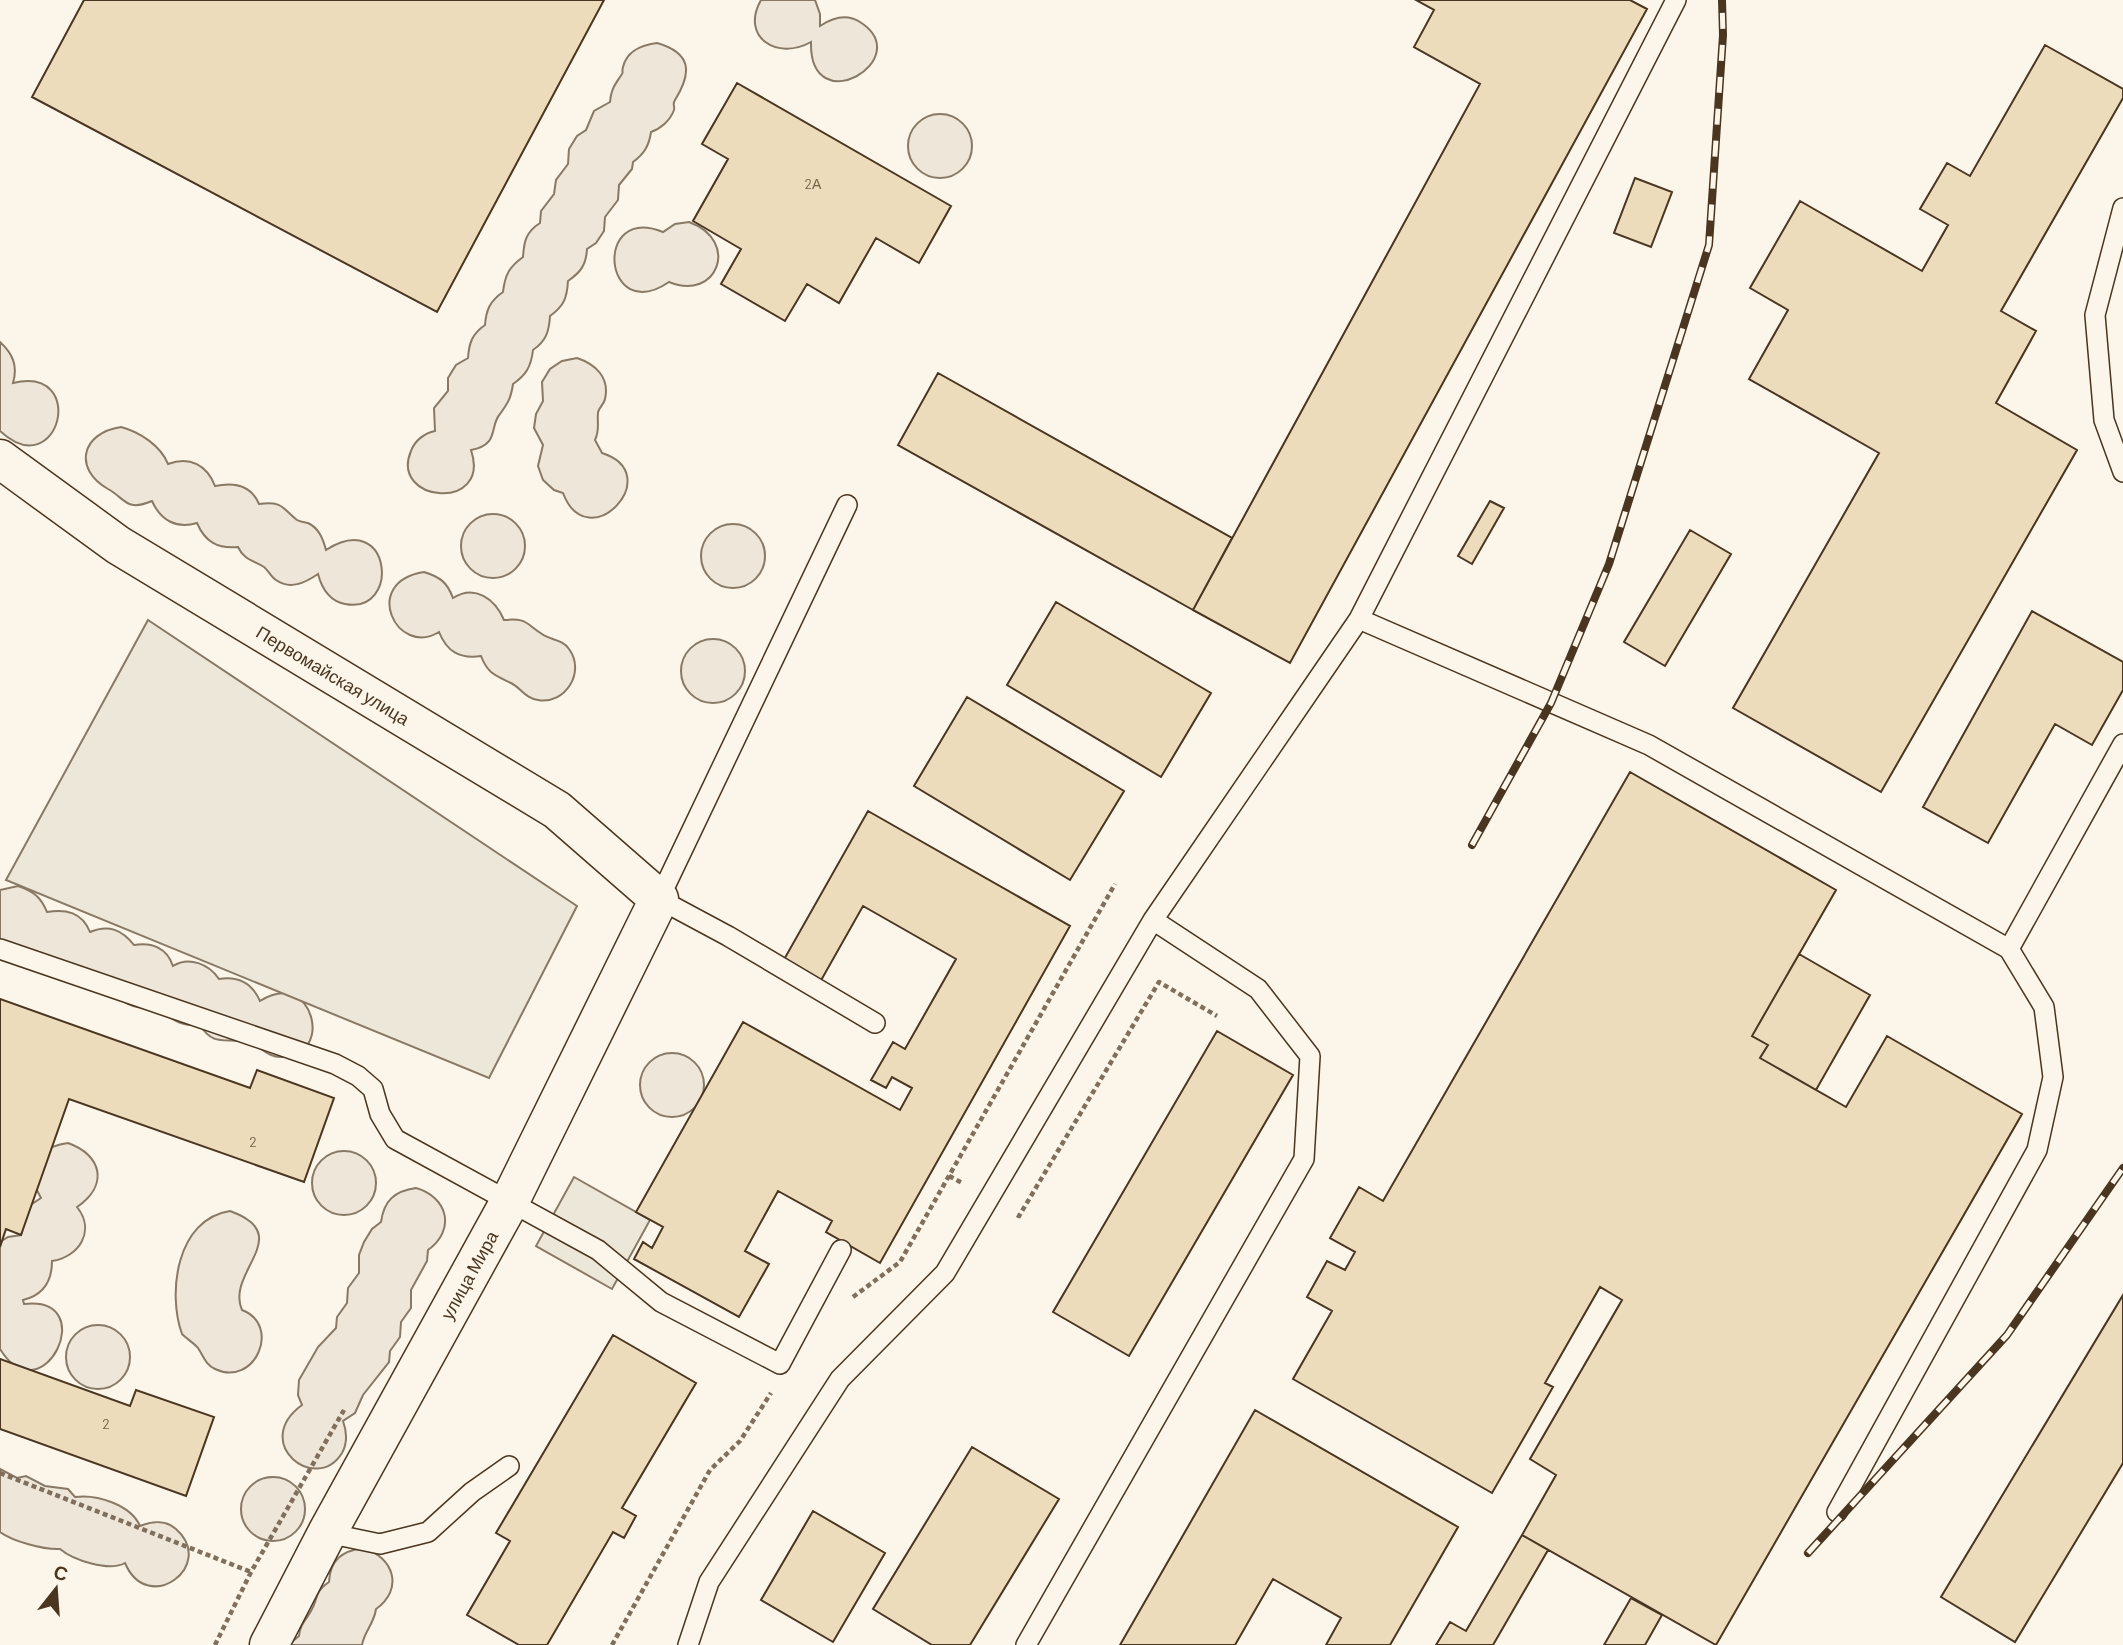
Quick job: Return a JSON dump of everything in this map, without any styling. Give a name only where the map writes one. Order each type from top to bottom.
[{"type":"main road","name":"Первомайская улица","points":[[0,459],[118,545],[557,810],[659,899]]},
{"type":"main road","name":"улица Мира","points":[[269,1645],[327,1533],[509,1203],[659,899]]},
{"type":"lane","points":[[688,1645],[709,1582],[840,1379],[945,1273],[1153,920],[1359,619],[1676,0]]},
{"type":"lane","points":[[2123,208],[2095,315],[2104,420],[2123,472]]},
{"type":"lane","points":[[847,505],[659,899],[728,936],[875,1023]]},
{"type":"lane","points":[[1359,619],[1649,745],[2009,949],[2044,1007],[2053,1077],[2037,1150],[1837,1512]]},
{"type":"lane","points":[[2009,949],[2123,744]]},
{"type":"lane","points":[[1026,1645],[1304,1159],[1310,1056],[1258,989],[1153,920]]},
{"type":"lane","points":[[0,949],[346,1070],[373,1089],[380,1114],[395,1139],[598,1250],[661,1303],[780,1364],[841,1250]]},
{"type":"lane","points":[[327,1533],[380,1544],[428,1532],[472,1492],[509,1466]]},
{"type":"path","points":[[215,1645],[251,1572],[347,1405]]},
{"type":"path","points":[[0,1473],[251,1572]]},
{"type":"shaded area","points":[[761,0],[815,0],[820,14],[820,26],[839,18],[855,19],[874,37],[877,52],[869,66],[856,76],[841,81],[826,78],[815,66],[811,42],[786,49],[765,42],[759,35],[755,25]]},
{"type":"shaded area","points":[[657,43],[677,52],[686,65],[684,81],[674,102],[672,114],[664,124],[651,132],[645,149],[633,162],[632,169],[619,185],[618,200],[605,217],[604,231],[596,243],[587,249],[582,268],[568,281],[564,301],[550,316],[546,336],[533,350],[527,370],[513,384],[509,400],[497,419],[490,440],[480,448],[471,450],[474,470],[467,484],[455,491],[441,493],[426,490],[414,482],[408,468],[411,451],[421,438],[435,431],[434,408],[448,391],[448,378],[456,365],[468,358],[472,339],[485,325],[490,306],[503,292],[511,268],[523,257],[527,237],[540,223],[541,211],[554,194],[556,180],[568,164],[569,149],[577,136],[586,130],[594,111],[610,102],[612,91],[628,56],[641,47]]},
{"type":"shaded area","points":[[934,114],[946,114],[963,123],[970,134],[970,158],[963,169],[946,178],[934,178],[922,173],[913,164],[908,152],[908,140],[913,128],[922,119]]},
{"type":"shaded area","points":[[689,222],[705,231],[715,242],[718,255],[716,267],[710,277],[700,284],[686,286],[669,282],[647,292],[630,289],[619,278],[615,263],[616,247],[625,234],[640,228],[663,232],[675,224]]},
{"type":"shaded area","points":[[0,342],[13,361],[13,383],[37,382],[51,391],[58,405],[57,421],[50,435],[38,444],[21,444],[0,431]]},
{"type":"shaded area","points":[[577,358],[590,364],[603,378],[605,399],[598,411],[595,440],[602,453],[620,463],[627,477],[625,492],[617,506],[604,515],[589,518],[575,511],[563,493],[554,490],[543,480],[538,466],[543,445],[534,428],[536,414],[543,401],[542,382],[550,369],[562,361]]},
{"type":"shaded area","points":[[121,427],[149,441],[165,457],[168,464],[184,461],[197,464],[212,479],[215,486],[241,486],[256,498],[259,504],[281,506],[297,520],[315,528],[326,550],[348,541],[365,542],[376,552],[381,565],[381,581],[375,594],[363,603],[345,604],[327,594],[318,574],[297,584],[281,583],[264,567],[246,557],[238,547],[224,547],[213,543],[197,523],[183,525],[170,522],[160,514],[152,501],[137,505],[127,503],[97,481],[86,462],[86,453],[97,436]]},
{"type":"shaded area","points":[[487,514],[499,514],[516,523],[523,534],[523,558],[516,569],[499,578],[487,578],[475,573],[466,564],[461,552],[461,540],[466,528],[475,519]]},
{"type":"shaded area","points":[[727,524],[739,524],[756,533],[763,544],[763,568],[756,579],[739,588],[727,588],[715,583],[706,574],[701,562],[701,550],[706,538],[715,529]]},
{"type":"shaded area","points":[[424,572],[442,581],[453,598],[461,594],[476,593],[490,600],[504,620],[525,622],[566,646],[574,658],[575,667],[570,685],[557,697],[548,700],[534,699],[493,673],[486,667],[481,656],[455,653],[446,645],[439,632],[424,637],[410,635],[399,627],[392,615],[390,602],[393,589],[405,579]]},
{"type":"shaded area","points":[[148,620],[577,906],[489,1078],[6,880]]},
{"type":"shaded area","points":[[707,639],[719,639],[736,648],[743,659],[743,683],[736,694],[719,703],[707,703],[695,698],[686,689],[681,677],[681,665],[686,653],[695,644]]},
{"type":"shaded area","points":[[18,886],[36,895],[47,912],[73,913],[83,920],[90,932],[115,930],[134,945],[147,944],[158,948],[167,955],[173,966],[186,962],[198,963],[210,969],[219,979],[244,982],[260,1001],[279,994],[294,996],[305,1004],[311,1017],[312,1031],[308,1044],[298,1053],[281,1057],[271,1055],[247,1042],[216,1039],[210,1037],[200,1025],[181,1023],[155,1007],[133,1006],[116,994],[0,948],[0,890]]},
{"type":"shaded area","points":[[666,1053],[678,1053],[695,1062],[702,1073],[702,1097],[695,1108],[678,1117],[666,1117],[654,1112],[645,1103],[640,1091],[640,1079],[645,1067],[654,1058]]},
{"type":"shaded area","points":[[68,1143],[88,1155],[97,1171],[94,1189],[77,1207],[85,1225],[85,1234],[82,1242],[70,1254],[52,1261],[48,1281],[41,1291],[23,1300],[24,1304],[47,1306],[59,1317],[62,1332],[57,1349],[47,1363],[33,1370],[17,1367],[0,1349],[0,1242],[8,1237],[21,1235],[29,1206],[41,1198],[32,1181],[43,1154],[52,1147]]},
{"type":"shaded area","points":[[338,1151],[350,1151],[367,1160],[374,1171],[374,1195],[367,1206],[350,1215],[338,1215],[326,1210],[317,1201],[312,1189],[312,1177],[317,1165],[326,1156]]},
{"type":"shaded area","points":[[574,1177],[650,1220],[612,1289],[536,1246]]},
{"type":"shaded area","points":[[416,1188],[427,1192],[441,1206],[445,1215],[442,1233],[428,1250],[427,1261],[411,1290],[411,1308],[401,1322],[400,1337],[390,1351],[389,1362],[363,1395],[355,1413],[343,1421],[346,1437],[342,1453],[331,1465],[317,1469],[304,1466],[293,1459],[285,1448],[283,1434],[288,1420],[302,1405],[298,1395],[299,1380],[318,1347],[336,1328],[337,1317],[347,1303],[348,1288],[359,1273],[359,1255],[364,1242],[372,1229],[381,1222],[388,1202],[402,1191]]},
{"type":"shaded area","points":[[230,1211],[249,1221],[258,1231],[259,1243],[242,1282],[239,1296],[242,1310],[254,1318],[260,1328],[262,1340],[252,1363],[242,1370],[229,1373],[209,1365],[197,1346],[182,1334],[176,1298],[181,1260],[188,1242],[198,1228],[212,1217]]},
{"type":"shaded area","points":[[92,1325],[104,1325],[121,1334],[128,1345],[128,1369],[121,1380],[104,1389],[92,1389],[80,1384],[71,1375],[66,1363],[66,1351],[71,1339],[80,1330]]},
{"type":"shaded area","points":[[0,1469],[17,1478],[26,1476],[45,1486],[68,1489],[75,1497],[93,1497],[112,1502],[129,1512],[140,1526],[159,1522],[172,1526],[187,1543],[189,1557],[184,1570],[174,1580],[162,1585],[148,1586],[135,1579],[125,1563],[110,1566],[91,1563],[60,1549],[20,1542],[5,1535],[0,1532]]},
{"type":"shaded area","points":[[267,1477],[279,1477],[296,1486],[303,1497],[303,1521],[296,1532],[279,1541],[267,1541],[255,1536],[246,1527],[241,1515],[241,1503],[246,1491],[255,1482]]},
{"type":"shaded area","points":[[363,1548],[374,1552],[388,1566],[392,1583],[385,1601],[376,1609],[362,1645],[288,1645],[299,1636],[318,1593],[329,1582],[332,1568],[338,1558],[349,1551]]},
{"type":"building","points":[[84,0],[604,0],[437,312],[32,97]]},
{"type":"building","points":[[1416,0],[1630,0],[1647,9],[1290,663],[1193,610],[1480,84],[1414,47],[1434,10]]},
{"type":"building","points":[[2045,45],[2123,89],[2123,98],[2001,311],[2036,331],[1996,403],[2077,450],[1881,792],[1733,708],[1879,453],[1749,379],[1788,310],[1750,288],[1800,201],[1922,271],[1948,225],[1920,209],[1947,163],[1970,176]]},
{"type":"building","points":[[737,83],[951,206],[919,263],[876,238],[839,303],[807,284],[785,321],[721,284],[741,249],[693,221],[728,159],[702,144]]},
{"type":"building","points":[[1635,178],[1672,192],[1651,247],[1614,233]]},
{"type":"building","points":[[938,373],[1232,538],[1193,610],[898,445]]},
{"type":"building","points":[[1490,501],[1504,508],[1472,564],[1458,556]]},
{"type":"building","points":[[1690,530],[1731,554],[1665,666],[1624,642]]},
{"type":"building","points":[[1056,602],[1211,693],[1161,777],[1007,685]]},
{"type":"building","points":[[2032,611],[2123,662],[2123,690],[2092,745],[2055,724],[1988,843],[1923,807]]},
{"type":"building","points":[[967,697],[1124,791],[1070,880],[914,786]]},
{"type":"building","points":[[1630,772],[1836,890],[1752,1036],[1768,1045],[1760,1058],[1846,1107],[1887,1036],[2022,1114],[1716,1645],[1522,1535],[1556,1475],[1530,1459],[1622,1300],[1600,1287],[1545,1383],[1553,1387],[1492,1493],[1293,1379],[1332,1311],[1307,1297],[1327,1261],[1345,1270],[1355,1252],[1330,1238],[1359,1187],[1383,1201]]},
{"type":"building","points":[[868,811],[1070,926],[880,1263],[826,1232],[832,1221],[778,1191],[745,1251],[769,1264],[739,1317],[634,1259],[643,1242],[652,1248],[663,1227],[636,1212],[743,1022],[900,1110],[912,1088],[892,1077],[886,1088],[871,1080],[893,1042],[905,1049],[956,959],[863,906],[819,984],[782,963]]},
{"type":"building","points":[[1799,954],[1870,995],[1816,1090],[1760,1058],[1768,1045],[1752,1036]]},
{"type":"building","points":[[0,999],[250,1088],[257,1070],[334,1098],[304,1182],[69,1099],[21,1235],[6,1229],[0,1247]]},
{"type":"building","points":[[1217,1031],[1293,1075],[1129,1356],[1053,1312]]},
{"type":"building","points":[[2123,1295],[2123,1463],[2015,1642],[1941,1597]]},
{"type":"building","points":[[613,1335],[696,1383],[622,1508],[636,1516],[624,1538],[613,1532],[547,1645],[519,1645],[467,1615],[510,1541],[496,1533]]},
{"type":"building","points":[[0,1359],[130,1406],[136,1390],[214,1417],[186,1496],[0,1429]]},
{"type":"building","points":[[1255,1410],[1458,1527],[1390,1645],[1326,1645],[1341,1618],[1273,1579],[1235,1645],[1120,1645]]},
{"type":"building","points":[[972,1447],[1059,1499],[970,1645],[932,1645],[873,1609]]},
{"type":"building","points":[[813,1511],[885,1553],[833,1642],[761,1600]]},
{"type":"building","points":[[1522,1535],[1548,1550],[1493,1645],[1436,1645],[1450,1622],[1466,1631]]},
{"type":"building","points":[[1631,1598],[1662,1615],[1645,1645],[1604,1645]]},
{"type":"railway","points":[[1472,845],[1551,703],[1609,564],[1709,245],[1723,35],[1722,0]]},
{"type":"railway","points":[[1808,1553],[2007,1335],[2123,1168]]}]
